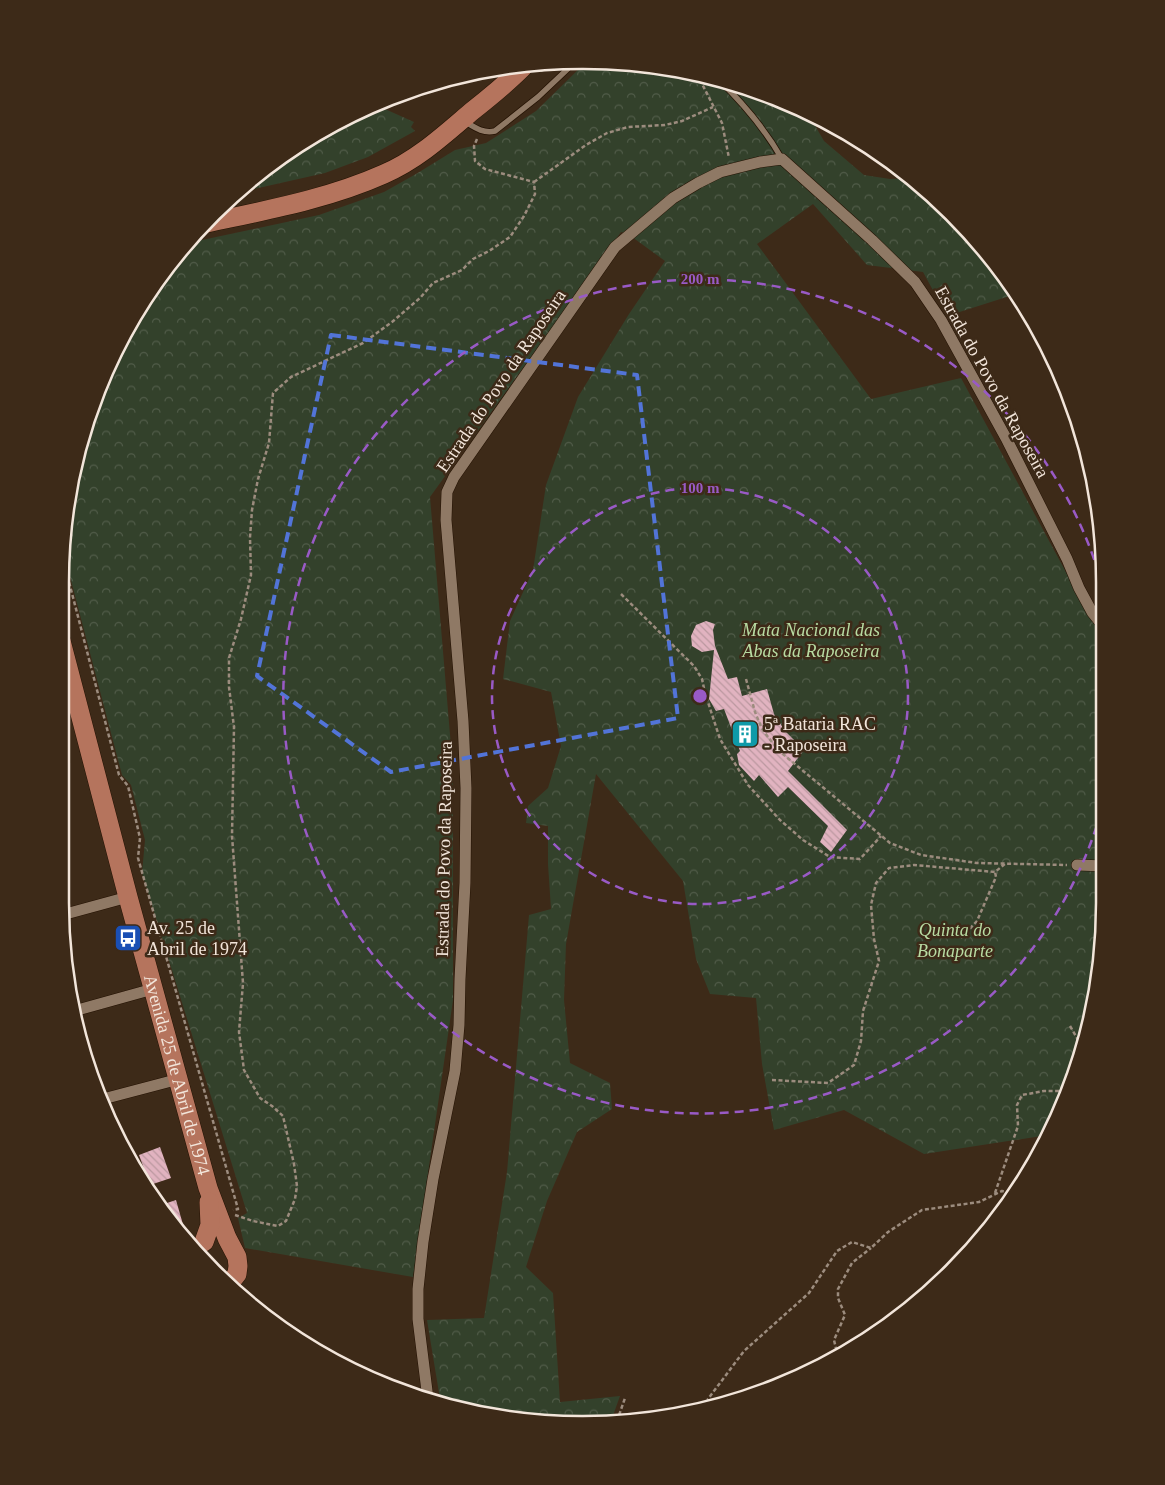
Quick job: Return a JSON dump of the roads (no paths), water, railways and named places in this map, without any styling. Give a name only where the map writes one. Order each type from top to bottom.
[{"type":"main road","points":[[500,88],[522,72]]},
{"type":"main road","points":[[218,220],[298,203],[342,191],[386,173],[429,147],[516,73]]},
{"type":"main road","name":"Avenida 25 de Abril de 1974","points":[[69,671],[208,1188],[210,1225],[199,1244]]},
{"type":"main road","name":"Avenida 25 de Abril de 1974","points":[[208,1188],[222,1214],[237,1257],[238,1266],[235,1281]]},
{"type":"main road","name":"Avenida 25 de Abril de 1974","points":[[199,1245],[212,1240],[220,1241],[227,1244],[233,1250]]},
{"type":"street","name":"Estrada do Povo da Raposeira","points":[[427,1392],[418,1320],[418,1289],[433,1179],[455,1070],[459,1025],[465,883],[466,788],[463,721],[446,520],[448,492],[454,477],[615,246],[673,198],[698,183],[720,172],[782,159],[872,240],[915,282],[941,320],[1006,438],[1067,559],[1079,588],[1096,617]]},
{"type":"street","points":[[1077,865],[1096,866]]},
{"type":"street","points":[[69,913],[128,896]]},
{"type":"street","points":[[80,1009],[153,989]]},
{"type":"street","points":[[108,1098],[179,1078]]},
{"type":"lane","points":[[462,120],[481,131],[488,133],[495,131],[538,97],[566,69]]},
{"type":"lane","points":[[731,91],[761,126],[782,159]]},
{"type":"place","name":"5ª Bataria RAC - Raposeira","points":[[745,734]]},
{"type":"place","name":"Av. 25 de Abril de 1974","points":[[128,938]]},
{"type":"park label","name":"Mata Nacional das Abas da Raposeira","points":[[811,640]]},
{"type":"park label","name":"Quinta do Bonaparte","points":[[955,940]]}]
